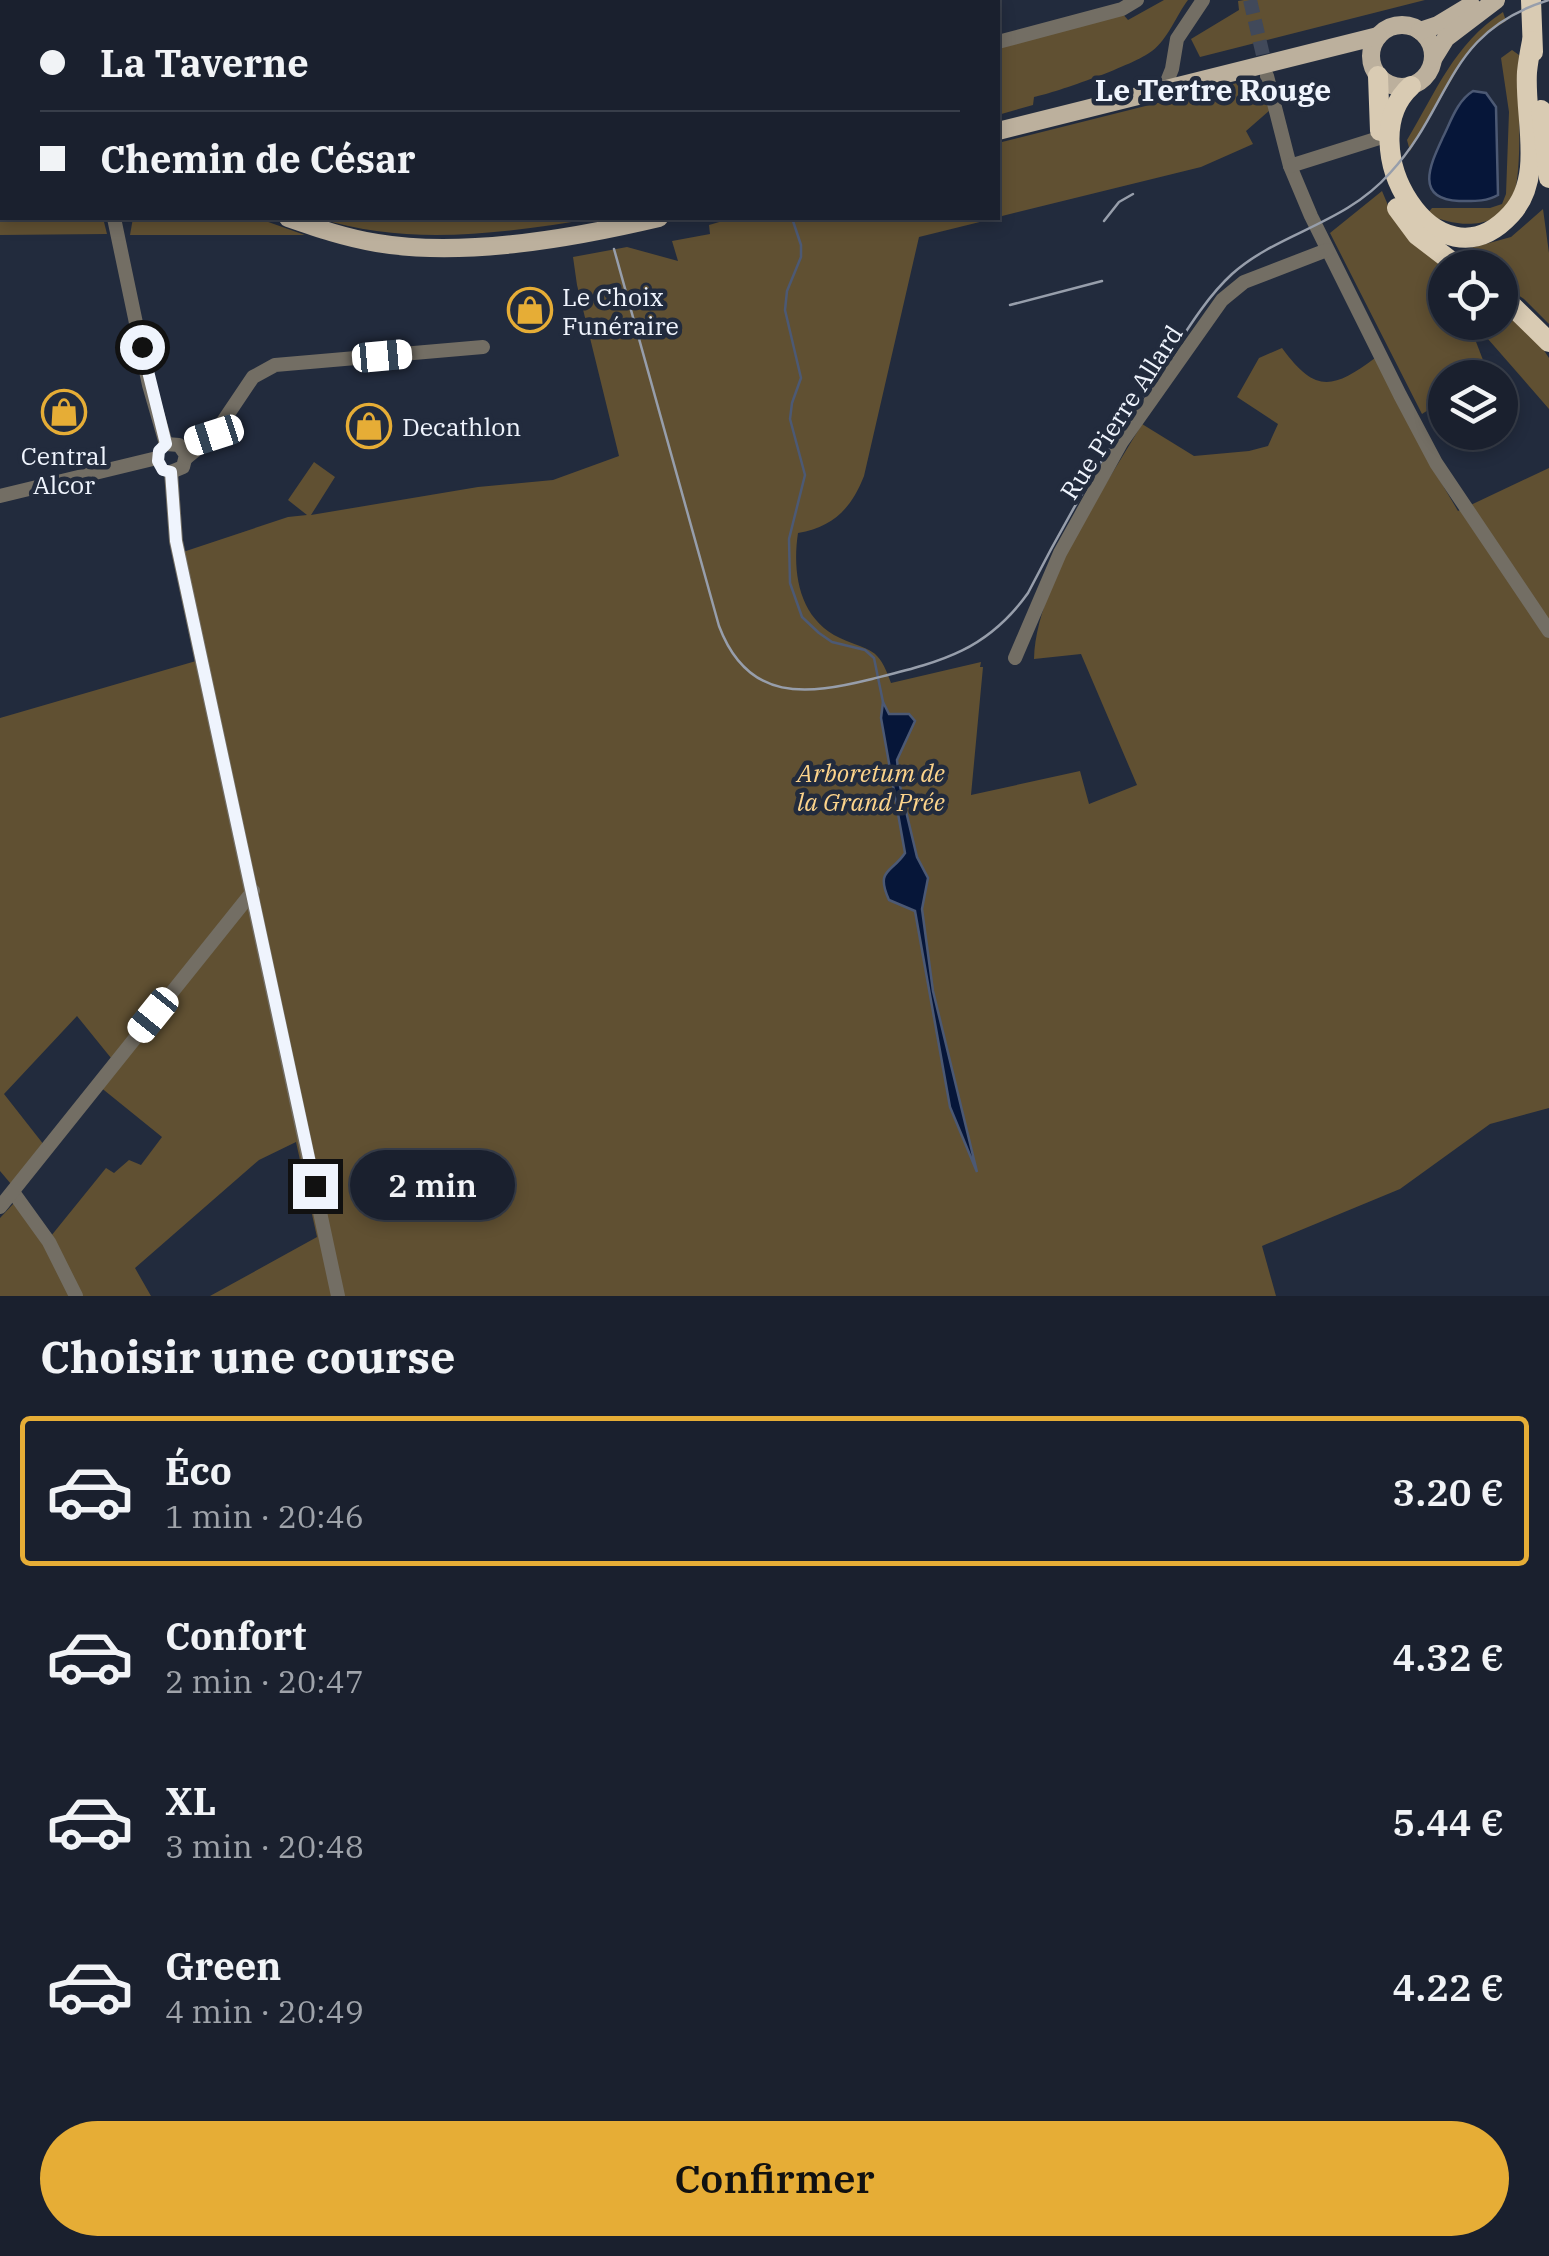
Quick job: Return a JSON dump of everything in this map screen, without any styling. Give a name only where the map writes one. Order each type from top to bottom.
[{"type":"highway","points":[[1530,0],[1549,178]]},
{"type":"highway","points":[[1399,199],[1425,222],[1454,236],[1480,234],[1510,216],[1528,175],[1527,73],[1532,41]]},
{"type":"highway","points":[[1375,72],[1383,136],[1399,199],[1417,235],[1437,250]]},
{"type":"highway","points":[[1383,136],[1399,99],[1411,86]]},
{"type":"highway","points":[[1518,312],[1549,342]]},
{"type":"main road","points":[[1000,131],[1202,79],[1264,68],[1378,36],[1398,25],[1420,31],[1480,0]]},
{"type":"main road","points":[[1318,51],[1348,55],[1393,86],[1411,86],[1426,76],[1446,38],[1496,0]]},
{"type":"main road","points":[[1420,31],[1430,43],[1432,59]]},
{"type":"main road","points":[[1375,72],[1371,51],[1378,36]]},
{"type":"main road","points":[[295,220],[361,240],[418,247],[532,240],[647,220]]},
{"type":"street","points":[[1000,41],[1122,9],[1137,0]]},
{"type":"street","points":[[1164,89],[1181,31],[1204,0]]},
{"type":"street","points":[[1176,49],[1185,71],[1202,79]]},
{"type":"street","points":[[1264,68],[1290,166],[1327,250],[1436,463],[1549,631]]},
{"type":"street","points":[[1290,166],[1383,136]]},
{"type":"street","points":[[115,220],[149,385],[178,449],[181,469],[163,470],[157,458],[160,449],[178,449],[214,435],[254,376],[275,366],[483,346]]},
{"type":"street","points":[[121,243],[125,220]]},
{"type":"street","name":"Rue Pierre Allard","points":[[1015,658],[1060,553],[1122,443],[1222,300],[1244,282],[1327,250]]},
{"type":"street","points":[[0,496],[157,458]]},
{"type":"street","points":[[171,472],[176,541],[338,1296]]},
{"type":"street","points":[[0,1207],[253,891]]},
{"type":"street","points":[[13,1192],[49,1242],[76,1296]]},
{"type":"green space","points":[[1164,0],[1188,0],[1152,51],[1095,77],[1034,97],[1033,105],[1000,114],[1000,45],[1122,13],[1128,20]]},
{"type":"green space","points":[[1425,0],[1200,57],[1191,39],[1239,10],[1238,1]]},
{"type":"green space","points":[[1503,12],[1506,21],[1486,34],[1465,57],[1410,151],[1407,140],[1448,70],[1471,39]]},
{"type":"green space","points":[[1512,50],[1519,55],[1520,132],[1518,174],[1511,202],[1494,218],[1472,224],[1427,214],[1432,208],[1490,208],[1502,204],[1506,194],[1509,112],[1501,58]]},
{"type":"green space","points":[[1253,79],[1263,85],[1270,110],[1246,131],[1253,144],[1201,167],[1000,217],[1000,142]]},
{"type":"green space","points":[[1382,191],[1390,210],[1428,250],[1428,340],[1475,340],[1483,360],[1428,360],[1428,410],[1422,414],[1330,233]]},
{"type":"green space","points":[[1543,209],[1549,253],[1549,324],[1518,295],[1518,250],[1464,250],[1511,237]]},
{"type":"green space","points":[[0,220],[104,220],[107,234],[0,235]]},
{"type":"green space","points":[[133,220],[263,220],[305,235],[130,235]]},
{"type":"green space","points":[[326,220],[583,220],[457,235],[352,227]]},
{"type":"green space","name":"Arboretum de la Grand Prée","points":[[726,220],[988,220],[919,237],[864,476],[847,507],[831,521],[798,533],[796,548],[801,593],[815,619],[826,630],[877,656],[891,683],[981,662],[971,795],[1080,771],[1089,804],[1137,785],[1081,654],[1034,659],[1046,600],[1059,569],[1142,424],[1194,456],[1268,446],[1278,424],[1237,397],[1259,358],[1282,348],[1304,373],[1325,382],[1347,376],[1375,358],[1458,511],[1549,468],[1549,1108],[1490,1124],[1400,1189],[1262,1246],[1276,1296],[210,1296],[317,1237],[296,1142],[259,1160],[135,1268],[151,1296],[0,1296],[0,1218],[14,1203],[51,1236],[106,1168],[114,1173],[129,1160],[141,1165],[162,1137],[94,1082],[111,1058],[77,1016],[4,1094],[44,1145],[11,1184],[0,1171],[0,718],[196,661],[183,552],[288,517],[307,515],[288,500],[314,462],[335,477],[311,515],[478,487],[553,480],[619,456],[573,257],[627,247],[678,261],[672,241],[710,234],[709,225]]},
{"type":"green space","points":[[1518,323],[1549,358],[1549,409],[1518,373],[1518,360],[1506,360],[1489,340],[1518,340]]},
{"type":"water","points":[[1473,91],[1486,93],[1496,107],[1498,195],[1479,201],[1445,199],[1431,187],[1431,168],[1455,112]]},
{"type":"water","points":[[883,702],[889,714],[909,714],[915,721],[897,760],[900,786],[917,857],[928,878],[922,909],[933,991],[977,1172],[950,1107],[915,911],[889,900],[885,890],[884,877],[905,853],[881,718]]},
{"type":"waterway","points":[[793,220],[801,257],[787,291],[785,310],[801,378],[790,419],[805,475],[789,539],[790,583],[802,617],[819,633],[832,642],[865,650],[874,658],[883,702]]},
{"type":"tunnel","points":[[1250,0],[1267,72]]},
{"type":"tram line","points":[[614,249],[719,626],[731,651],[763,681],[803,690],[896,673],[959,652],[978,642],[1012,613],[1028,593],[1111,444],[1214,293],[1250,260],[1372,191],[1411,147],[1470,51],[1489,31],[1515,14],[1549,0]]},
{"type":"tram line","points":[[1104,221],[1119,202],[1133,194]]},
{"type":"tram line","points":[[1010,305],[1102,281]]},
{"type":"place","name":"Le Choix Funéraire","points":[[530,310]]},
{"type":"place","name":"Central Alcor","points":[[64,412]]},
{"type":"place","name":"Decathlon","points":[[369,426]]},
{"type":"district","name":"Le Tertre Rouge","points":[[1213,89]]},
{"type":"route","points":[[142,347],[166,444],[159,451],[158,461],[163,470],[171,472],[176,541],[315,1186]]}]
